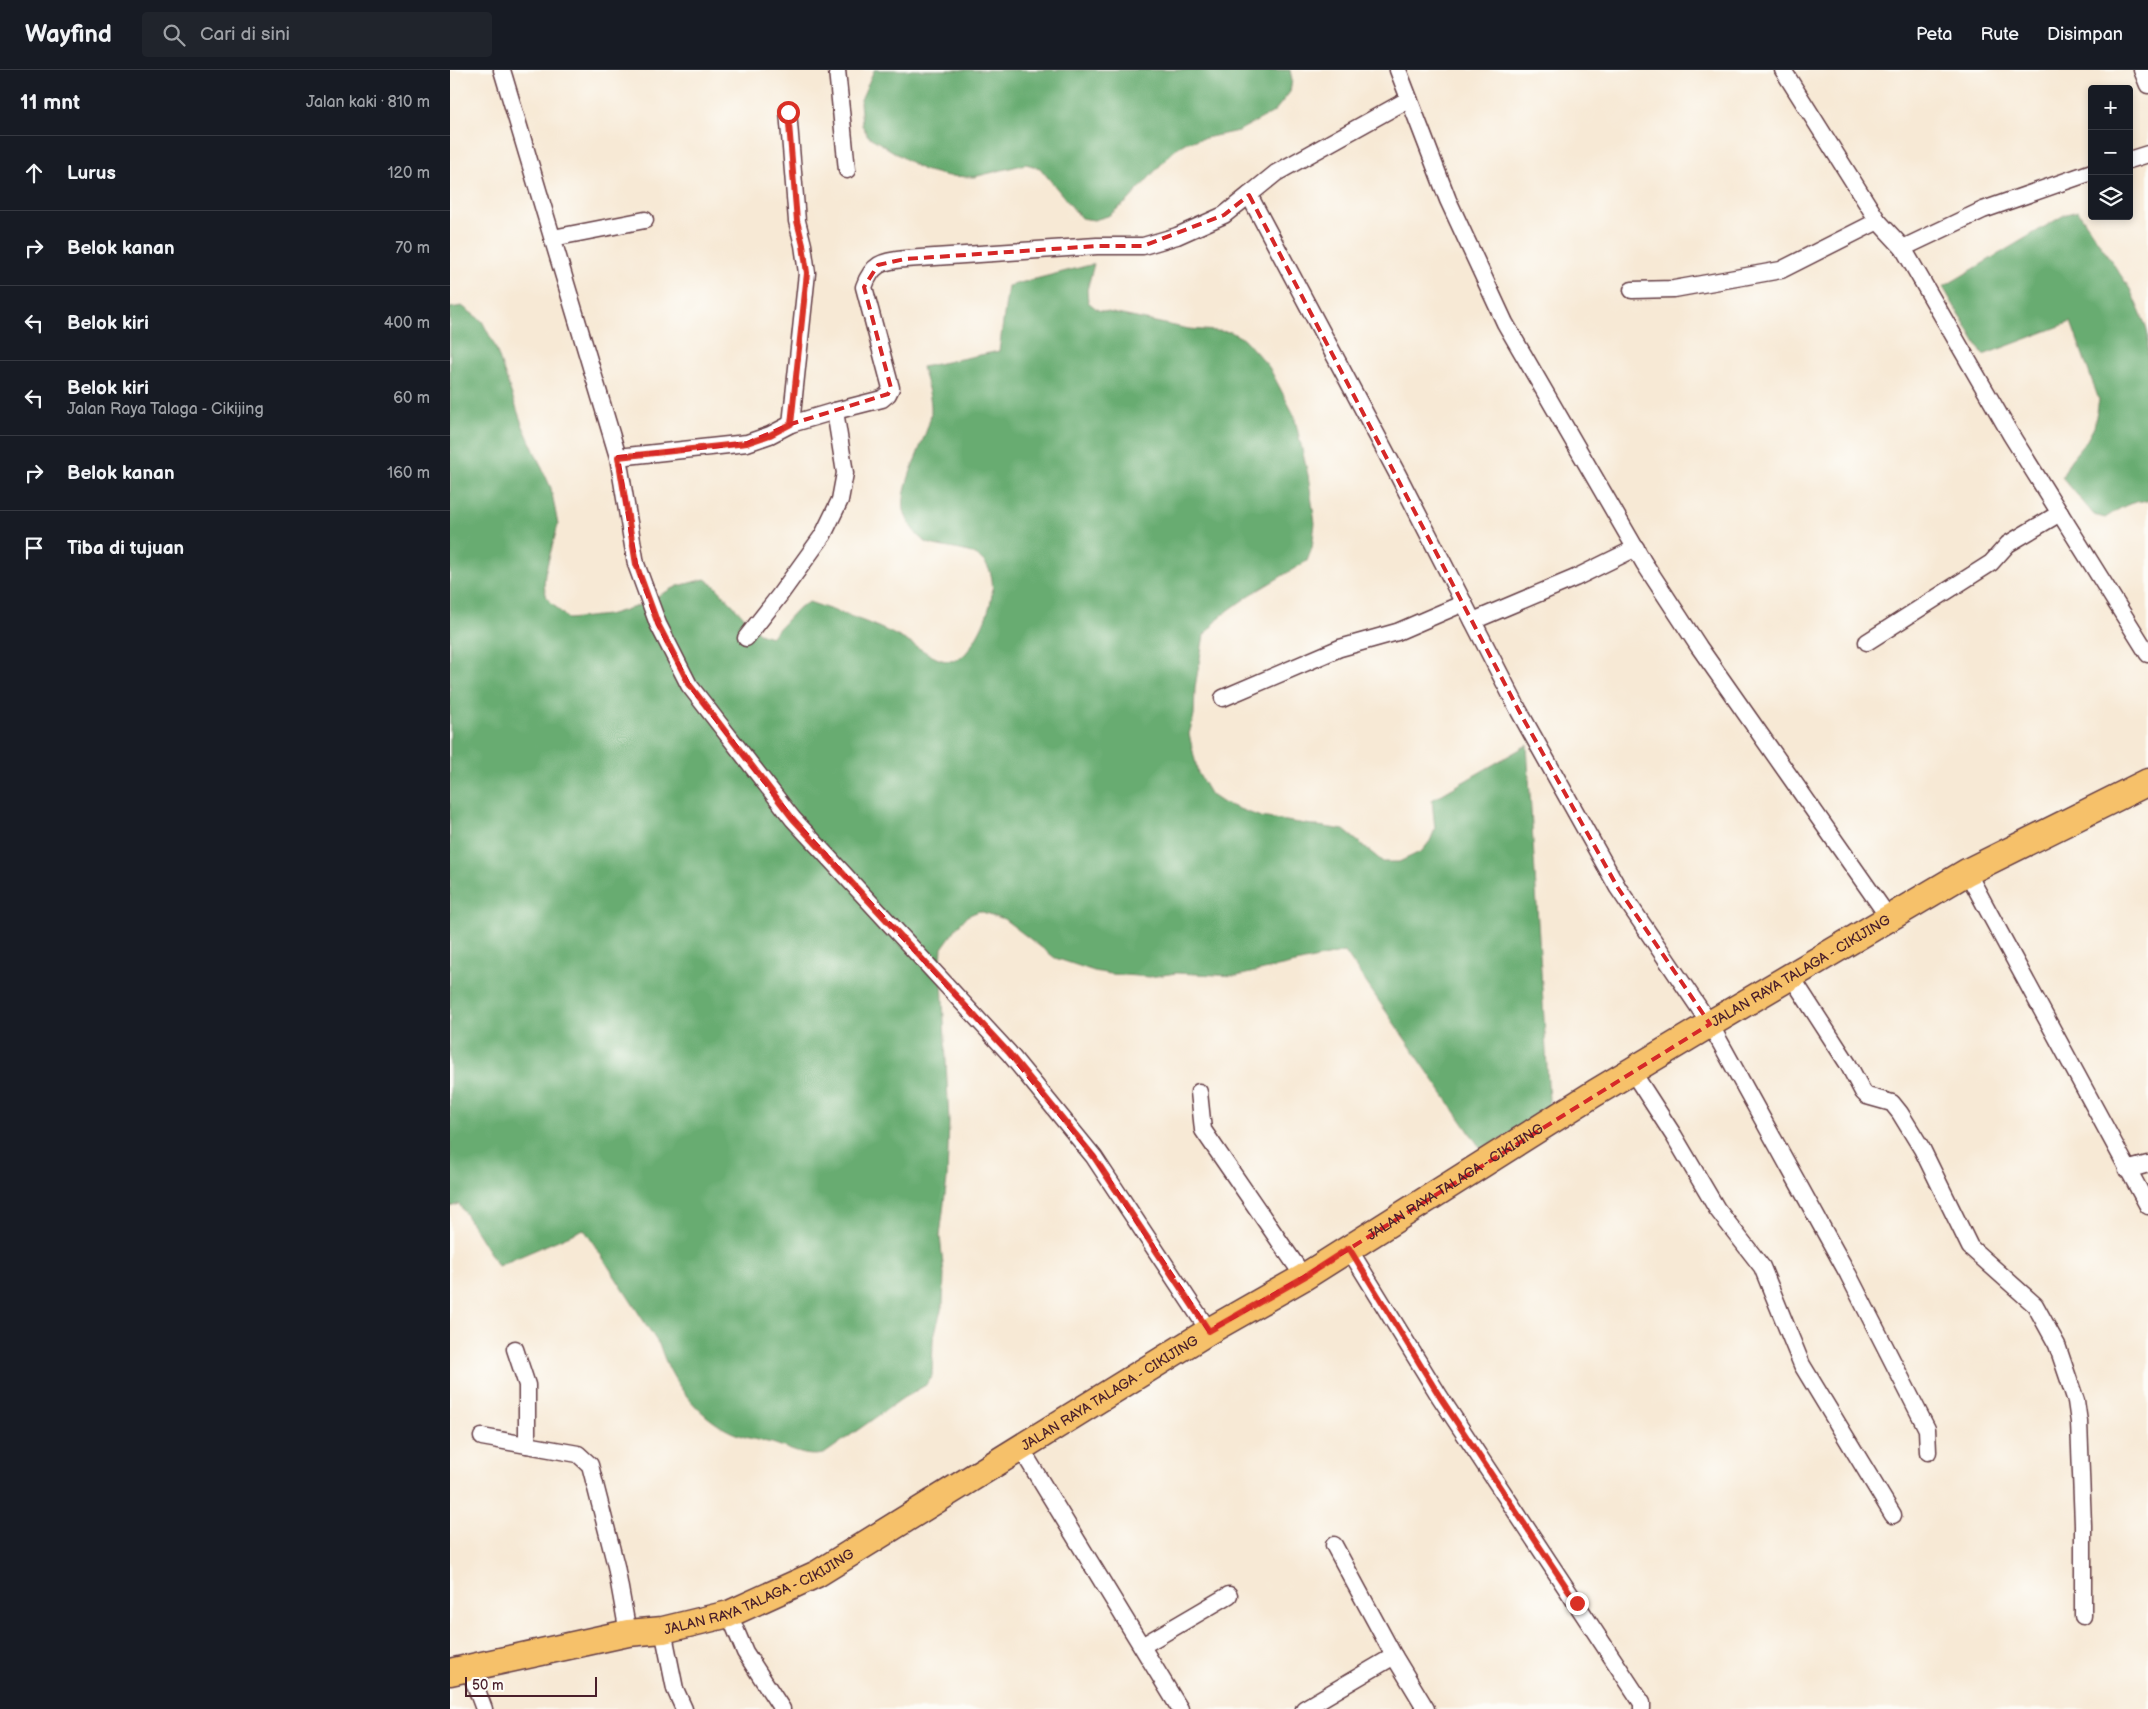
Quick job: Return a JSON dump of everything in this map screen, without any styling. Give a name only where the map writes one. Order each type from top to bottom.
[{"type":"main road","name":"JALAN RAYA TALAGA - CIKIJING","points":[[460,1670],[628,1633],[663,1630],[728,1614],[816,1574],[1209,1331],[1304,1277],[1710,1024],[1967,872],[2148,782]]},
{"type":"street","points":[[502,70],[618,457],[636,564],[658,624],[689,684],[793,819],[1009,1053],[1094,1157],[1209,1331]]},
{"type":"street","points":[[836,70],[847,170]]},
{"type":"street","points":[[1398,70],[1448,200],[1505,323],[1636,548],[1698,647],[1889,918]]},
{"type":"street","points":[[1783,70],[1878,221],[1903,248],[2011,435],[2148,654]]},
{"type":"street","points":[[2142,70],[2148,85]]},
{"type":"street","points":[[618,457],[747,443],[770,435],[791,424],[835,410],[882,399],[891,388],[864,287],[868,276],[878,265],[890,260],[1097,246],[1143,246],[1177,236],[1224,215],[1276,173],[1409,99]]},
{"type":"street","points":[[788,112],[797,221],[807,273],[791,424]]},
{"type":"street","points":[[2133,159],[2148,154]]},
{"type":"street","points":[[1903,248],[1983,210],[2088,173]]},
{"type":"street","points":[[1250,195],[1464,603],[1519,712],[1618,888],[1710,1024],[1848,1274],[1927,1429],[1929,1440],[1928,1452]]},
{"type":"street","points":[[553,238],[644,220]]},
{"type":"street","points":[[1632,290],[1674,288],[1782,270],[1878,221]]},
{"type":"street","points":[[746,638],[823,535],[840,500],[845,473],[835,410]]},
{"type":"street","points":[[1868,642],[1991,563],[2008,544],[2060,513]]},
{"type":"street","points":[[1473,621],[1575,578],[1636,548]]},
{"type":"street","points":[[1223,698],[1340,648],[1397,632],[1464,603]]},
{"type":"street","points":[[1967,872],[2148,1206]]},
{"type":"street","points":[[1791,976],[1848,1064],[1863,1092],[1867,1096],[1892,1103],[1900,1113],[1922,1149],[1970,1247],[2035,1305],[2057,1345],[2076,1402],[2079,1422],[2083,1525],[2083,1616]]},
{"type":"street","points":[[1632,1071],[1674,1136],[1717,1209],[1762,1267],[1802,1364],[1893,1515]]},
{"type":"street","points":[[1199,1092],[1203,1130],[1304,1277]]},
{"type":"street","points":[[2127,1170],[2148,1164]]},
{"type":"street","points":[[1349,1248],[1440,1397],[1642,1703],[1642,1709]]},
{"type":"street","points":[[515,1349],[527,1385],[526,1445]]},
{"type":"street","points":[[482,1437],[578,1454],[590,1465],[616,1566],[628,1633]]},
{"type":"street","points":[[1020,1448],[1180,1709]]},
{"type":"street","points":[[1334,1545],[1394,1656],[1426,1709]]},
{"type":"street","points":[[1142,1646],[1229,1595]]},
{"type":"street","points":[[728,1614],[745,1652],[782,1709]]},
{"type":"street","points":[[663,1630],[675,1689],[684,1709]]},
{"type":"street","points":[[1304,1709],[1394,1656]]},
{"type":"street","points":[[460,1670],[484,1709]]},
{"type":"highlighted area","points":[[1249,195],[1519,711],[1618,888],[1710,1024],[1304,1277],[1209,1331],[1094,1157],[1009,1053],[793,819],[689,685],[658,624],[636,564],[618,457],[747,443],[791,424],[888,394],[891,388],[864,287],[878,265],[905,259],[1097,246],[1143,246],[1224,215]]},
{"type":"green space","points":[[874,70],[1290,70],[1292,80],[1290,92],[1274,112],[1238,131],[1187,142],[1175,149],[1128,201],[1108,216],[1094,220],[1081,218],[1040,168],[1026,164],[974,177],[948,176],[923,170],[868,136],[862,125],[860,102]]},
{"type":"green space","points":[[2078,211],[2130,289],[2146,326],[2148,336],[2148,501],[2136,502],[2120,508],[2105,518],[2094,515],[2062,477],[2070,461],[2087,440],[2094,427],[2099,400],[2071,322],[1983,355],[1943,287],[2066,214]]},
{"type":"green space","points":[[1094,264],[1087,290],[1088,302],[1098,310],[1189,329],[1231,332],[1244,339],[1269,367],[1294,415],[1308,475],[1315,523],[1312,548],[1307,561],[1250,595],[1222,615],[1204,635],[1195,687],[1194,716],[1189,734],[1198,773],[1211,795],[1223,803],[1261,817],[1344,830],[1383,862],[1399,862],[1422,851],[1430,841],[1435,829],[1432,800],[1527,745],[1550,1115],[1481,1149],[1345,952],[1237,976],[1176,973],[1150,977],[1110,974],[1094,971],[1055,958],[1004,919],[979,911],[967,916],[942,948],[941,960],[949,1121],[947,1179],[940,1236],[944,1274],[943,1303],[933,1340],[932,1376],[926,1385],[903,1398],[824,1454],[804,1454],[731,1432],[707,1417],[696,1407],[678,1384],[660,1346],[584,1229],[498,1266],[459,1204],[450,1207],[450,308],[462,306],[482,321],[495,346],[522,424],[551,488],[558,525],[545,573],[544,586],[547,598],[568,619],[608,615],[635,607],[678,586],[705,579],[715,586],[759,633],[771,637],[798,608],[809,602],[878,627],[936,658],[948,661],[962,656],[977,636],[991,601],[992,577],[988,567],[980,558],[968,552],[933,545],[924,541],[914,531],[905,514],[904,500],[909,477],[931,413],[929,393],[922,367],[999,351],[1008,286]]},
{"type":"route","points":[[788,112],[797,221],[807,273],[791,424],[770,435],[747,443],[708,449],[618,457],[636,564],[658,624],[689,684],[793,819],[1009,1053],[1094,1157],[1209,1331],[1304,1277],[1349,1248],[1440,1397],[1577,1603]]}]
